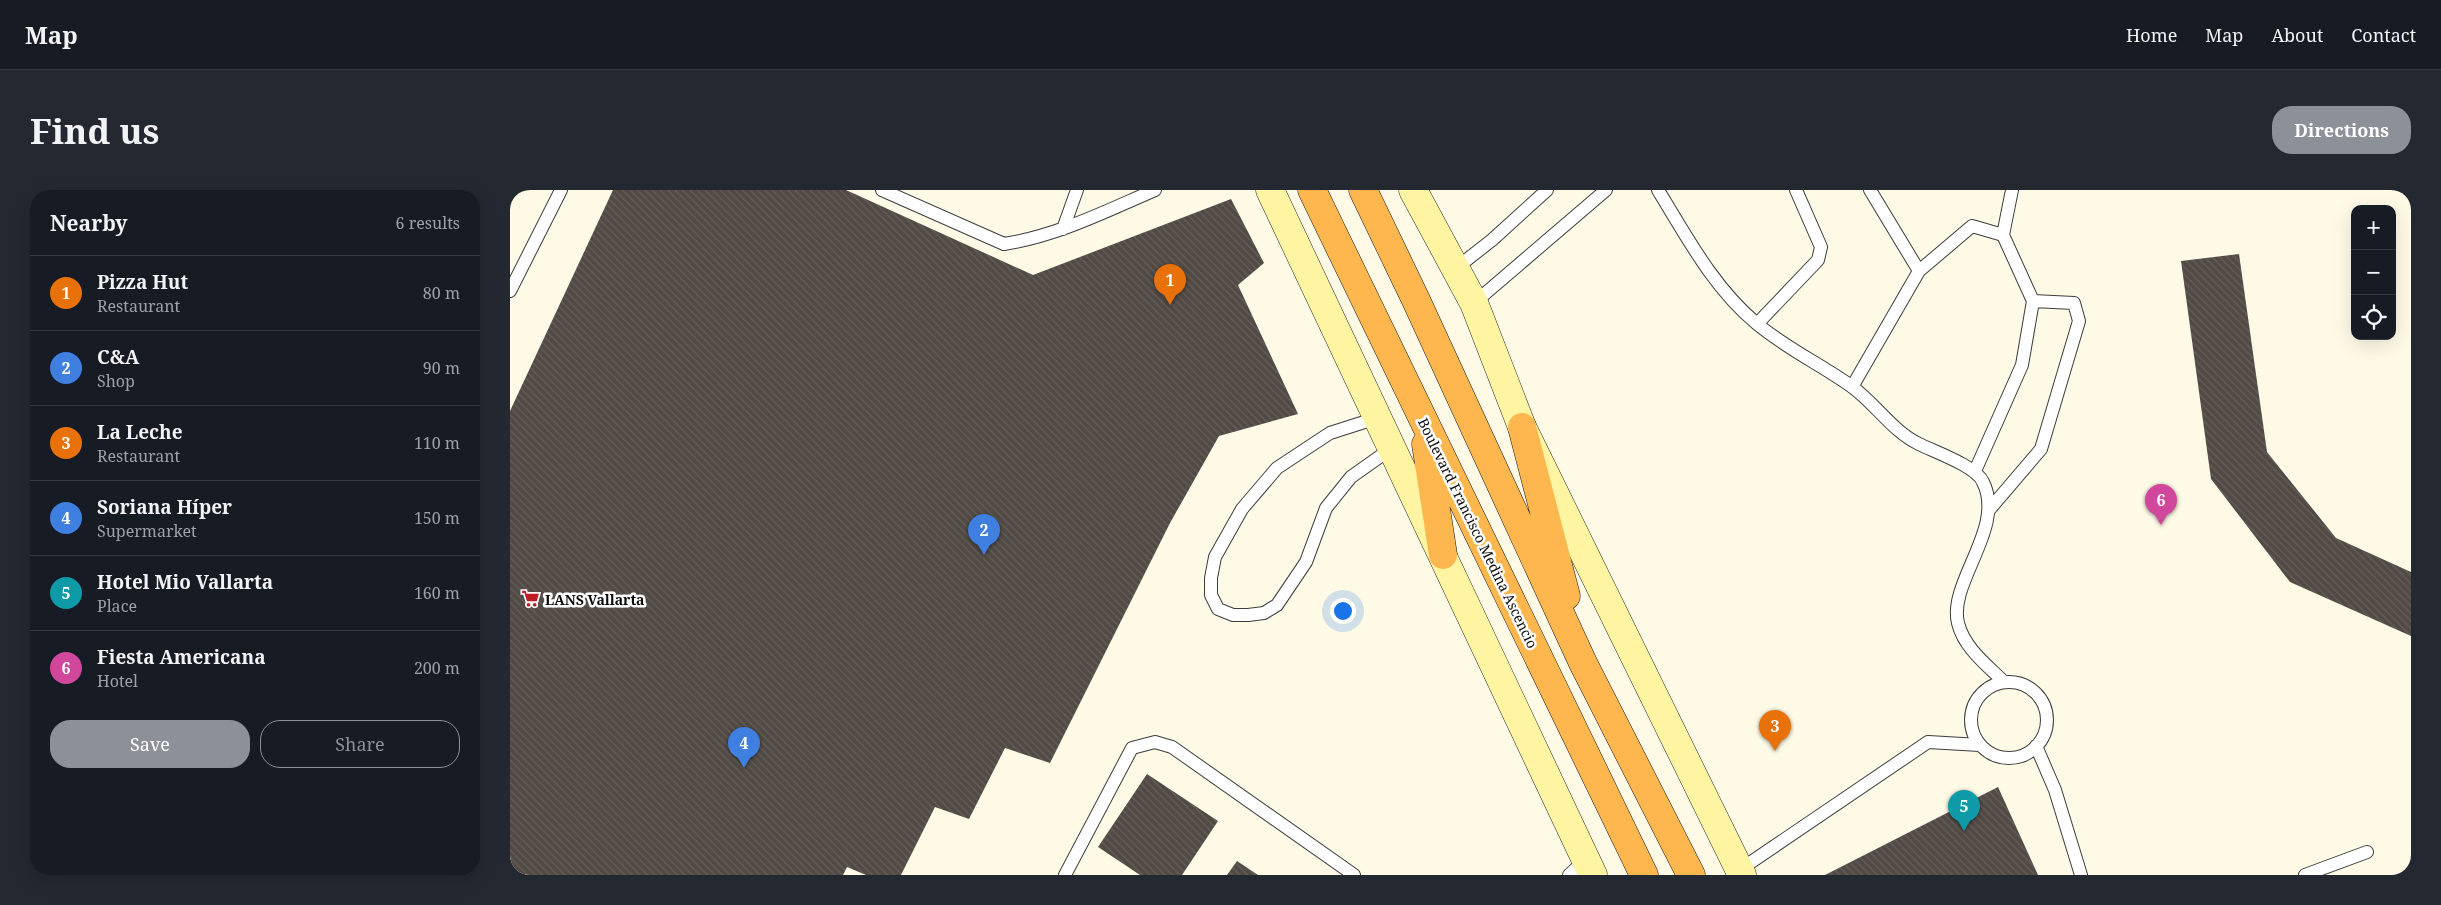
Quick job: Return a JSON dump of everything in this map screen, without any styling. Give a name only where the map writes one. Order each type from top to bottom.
[{"type":"highway","name":"Boulevard Francisco Medina Ascencio","points":[[1312,190],[1644,875]]},
{"type":"highway","points":[[1362,190],[1415,298],[1583,663],[1691,875]]},
{"type":"highway","points":[[1423,417],[1443,555]]},
{"type":"highway","points":[[1522,427],[1583,663]]},
{"type":"main road","points":[[1270,190],[1443,555],[1582,870]]},
{"type":"main road","points":[[1413,190],[1474,303],[1522,427],[1737,873]]},
{"type":"lane","points":[[510,291],[561,190]]},
{"type":"lane","points":[[882,190],[1004,244],[1063,229],[1155,190]]},
{"type":"lane","points":[[1063,229],[1077,190]]},
{"type":"lane","points":[[1455,269],[1492,240],[1547,190]]},
{"type":"lane","points":[[1474,303],[1606,190]]},
{"type":"lane","points":[[1658,190],[1708,271],[1730,299],[1757,324],[1852,387],[1906,438],[1975,471],[1984,482],[1989,510],[1986,528],[1958,602],[1958,623],[1973,652],[2004,682]]},
{"type":"lane","points":[[1757,324],[1818,260],[1821,247],[1796,190]]},
{"type":"lane","points":[[1870,190],[1919,271]]},
{"type":"lane","points":[[1975,471],[2022,365],[2033,301],[2003,235],[2012,190]]},
{"type":"lane","points":[[1852,387],[1919,271],[1972,226],[2003,235]]},
{"type":"lane","points":[[1989,510],[2041,449],[2079,321],[2074,303],[2033,301]]},
{"type":"lane","points":[[1377,418],[1330,433],[1277,468],[1242,509],[1215,557],[1211,578],[1211,595],[1218,609],[1233,615],[1248,615],[1264,613],[1276,605],[1306,562],[1326,508],[1351,478],[1392,448]]},
{"type":"lane","points":[[2004,682],[2017,682],[2030,688],[2039,697],[2045,709],[2047,722],[2044,735],[2036,746],[2023,755],[2008,758],[1993,754],[1980,745],[1973,734],[1970,720],[1973,706],[1980,695],[1991,686],[2004,682]]},
{"type":"lane","points":[[1064,875],[1132,748],[1155,742],[1172,747],[1354,875]]},
{"type":"lane","points":[[1737,873],[1928,742],[1980,745]]},
{"type":"lane","points":[[2036,746],[2055,790],[2081,875]]},
{"type":"lane","points":[[2305,875],[2367,852]]},
{"type":"building","points":[[613,190],[846,190],[1033,275],[1231,199],[1264,263],[1238,285],[1298,414],[1219,436],[1170,523],[1050,763],[1005,748],[969,819],[935,807],[901,875],[866,875],[847,867],[843,875],[510,875],[510,411]]},
{"type":"building","points":[[2239,254],[2267,452],[2336,538],[2411,572],[2411,636],[2290,582],[2211,479],[2181,261]]},
{"type":"building","points":[[1147,774],[1218,821],[1182,875],[1140,875],[1098,847]]},
{"type":"building","points":[[1998,787],[2038,875],[1825,875]]},
{"type":"building","points":[[1237,861],[1258,875],[1227,875]]},
{"type":"place","name":"Pizza Hut","points":[[1170,305]]},
{"type":"place","name":"Fiesta Americana","points":[[2161,525]]},
{"type":"place","name":"C&A","points":[[984,555]]},
{"type":"place","name":"LANS Vallarta","points":[[531,599]]},
{"type":"place","name":"La Leche","points":[[1775,751]]},
{"type":"place","name":"Soriana Híper","points":[[744,768]]},
{"type":"place","name":"Hotel Mio Vallarta","points":[[1964,831]]}]
